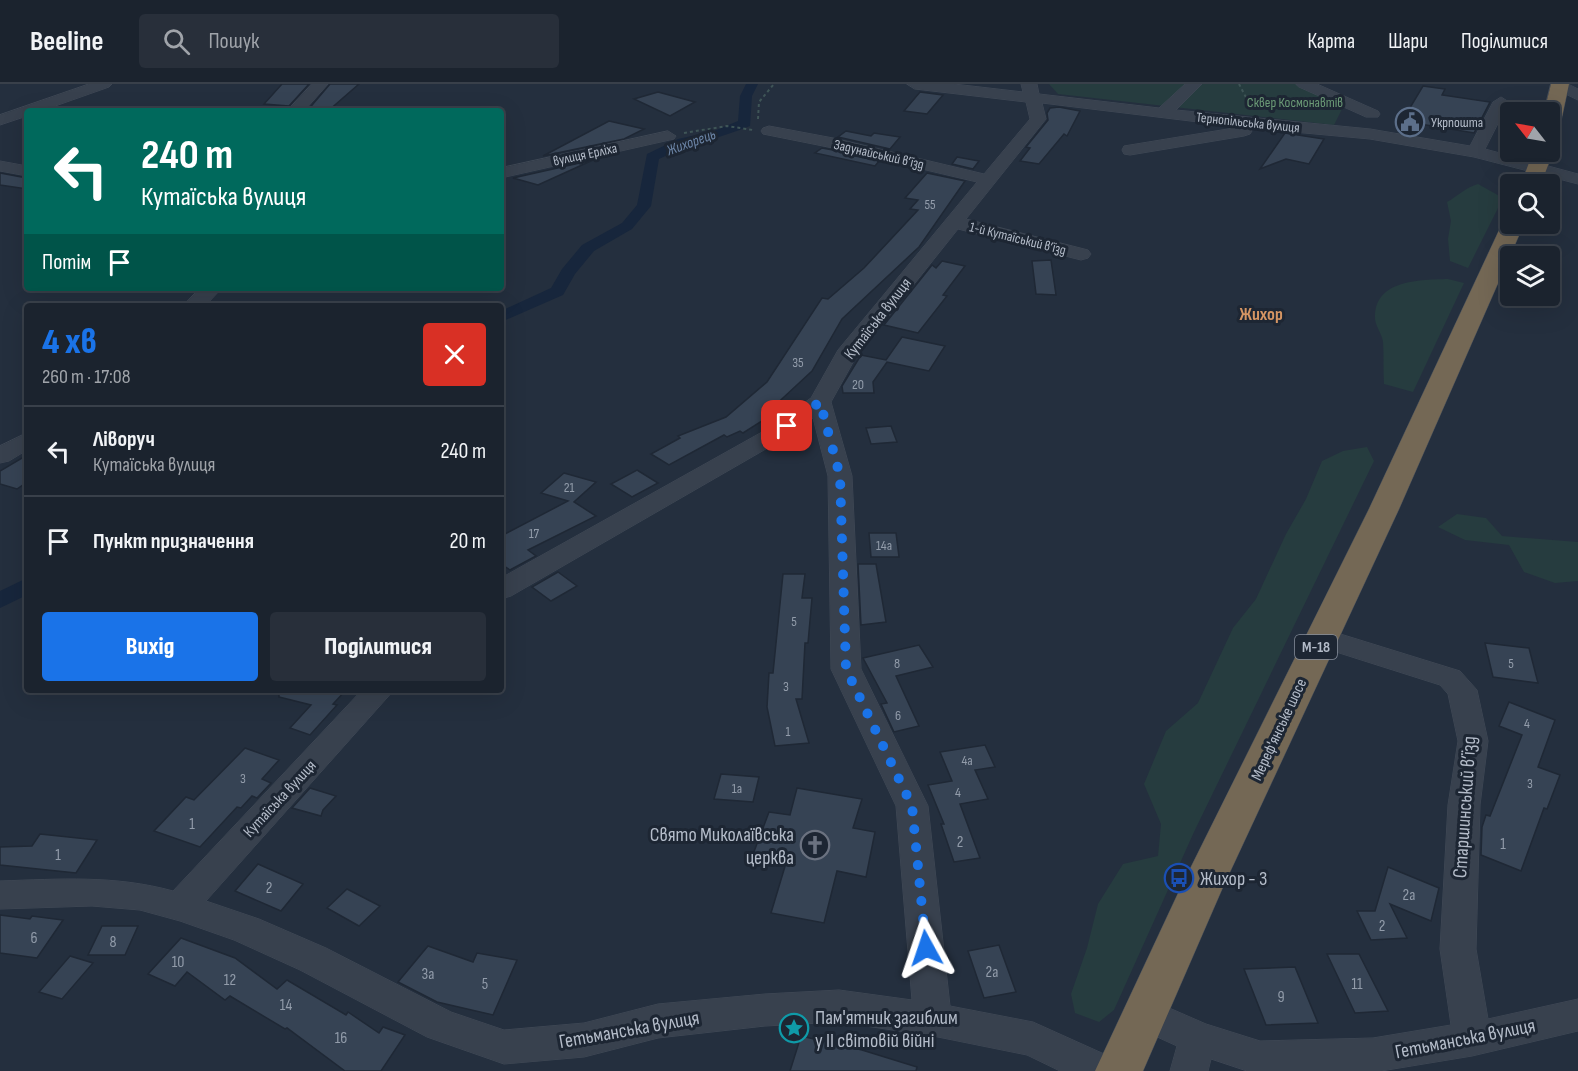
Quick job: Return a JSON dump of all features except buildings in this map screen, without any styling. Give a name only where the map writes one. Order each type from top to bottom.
[{"type":"highway","points":[[1556,102],[1560,85]]},
{"type":"highway","name":"Мереф'янське шосе","points":[[1119,1071],[1144,1013],[1321,637],[1384,509],[1508,234]]},
{"type":"street","points":[[35,108],[104,84]]},
{"type":"street","points":[[298,108],[320,84]]},
{"type":"street","name":"Тернопільська вулиця","points":[[915,84],[994,93],[1031,89],[1168,108],[1274,126],[1370,134],[1475,152],[1578,179]]},
{"type":"street","points":[[1168,108],[1172,84]]},
{"type":"street","points":[[1168,108],[1194,84]]},
{"type":"street","points":[[1304,84],[1377,111],[1370,134]]},
{"type":"street","points":[[1560,85],[1578,94]]},
{"type":"street","name":"Кутаїська вулиця","points":[[504,588],[770,437],[820,402],[846,355],[1038,119],[1031,89]]},
{"type":"street","points":[[1475,152],[1500,104]]},
{"type":"street","points":[[0,120],[24,112]]},
{"type":"street","points":[[1130,150],[1274,126]]},
{"type":"street","name":"Задунайський в’їзд","points":[[769,131],[833,143],[988,180]]},
{"type":"street","name":"вулиця Ерліха","points":[[504,172],[668,136]]},
{"type":"street","points":[[0,166],[24,170]]},
{"type":"street","name":"1-й Кутаїський в’їзд","points":[[954,222],[1081,254]]},
{"type":"street","points":[[196,303],[209,291]]},
{"type":"street","points":[[820,402],[840,476],[846,669],[912,806],[933,1019]]},
{"type":"street","points":[[0,456],[24,442]]},
{"type":"street","name":"Старшинський в’їзд","points":[[1321,637],[1450,678],[1462,690],[1473,741],[1464,805],[1458,949],[1472,1040]]},
{"type":"street","name":"Кутаїська вулиця","points":[[180,907],[376,693]]},
{"type":"street","name":"Гетьманська вулиця","points":[[0,895],[101,893],[140,896],[180,907],[246,929],[313,959],[440,1025],[504,1047],[584,1041],[658,1021],[765,1010],[839,1006],[933,1019],[1033,1039],[1099,1071]]},
{"type":"street","name":"Гетьманська вулиця","points":[[1144,1013],[1193,1055],[1260,1058],[1372,1055],[1472,1040],[1578,1015]]},
{"type":"path","points":[[769,131],[757,124],[759,102],[774,84]]},
{"type":"path","points":[[668,136],[727,126],[743,129]]},
{"type":"green space","name":"Сквер Космонавтів","points":[[1049,84],[1303,84],[1343,107],[1334,125],[1058,94]]},
{"type":"green space","points":[[1478,184],[1500,196],[1500,204],[1468,268],[1450,261],[1448,239],[1451,221],[1447,202]]},
{"type":"green space","points":[[1448,279],[1464,283],[1413,392],[1384,384],[1383,342],[1375,319],[1377,304],[1391,288],[1402,284]]},
{"type":"green space","points":[[1367,447],[1374,461],[1194,832],[1114,1010],[1099,1022],[1075,1013],[1071,994],[1087,948],[1098,904],[1123,864],[1158,856],[1161,824],[1144,784],[1166,731],[1198,703],[1233,628],[1256,599],[1286,534],[1306,499],[1322,461],[1343,451]]},
{"type":"green space","points":[[1457,514],[1486,518],[1502,536],[1578,542],[1578,581],[1555,583],[1524,572],[1509,545],[1465,540],[1438,527]]},
{"type":"waterway","name":"Жихорець","points":[[504,316],[557,291],[568,272],[588,248],[627,226],[644,206],[652,157],[683,142],[718,134],[745,123],[746,96],[752,84]]},
{"type":"waterway","name":"Жихорець","points":[[0,601],[24,587]]},
{"type":"place","name":"Укрпошта","points":[[1410,122]]},
{"type":"place","name":"Свято Миколаївська церква","points":[[815,845]]},
{"type":"place","name":"Жихор - 3","points":[[1179,878]]},
{"type":"place","name":"Пам'ятник загиблим у II світовій війні","points":[[794,1028]]},
{"type":"district","name":"Жихор","points":[[1261,314]]},
{"type":"route","points":[[787,426],[820,402],[840,476],[846,669],[912,806],[926,948]]}]
